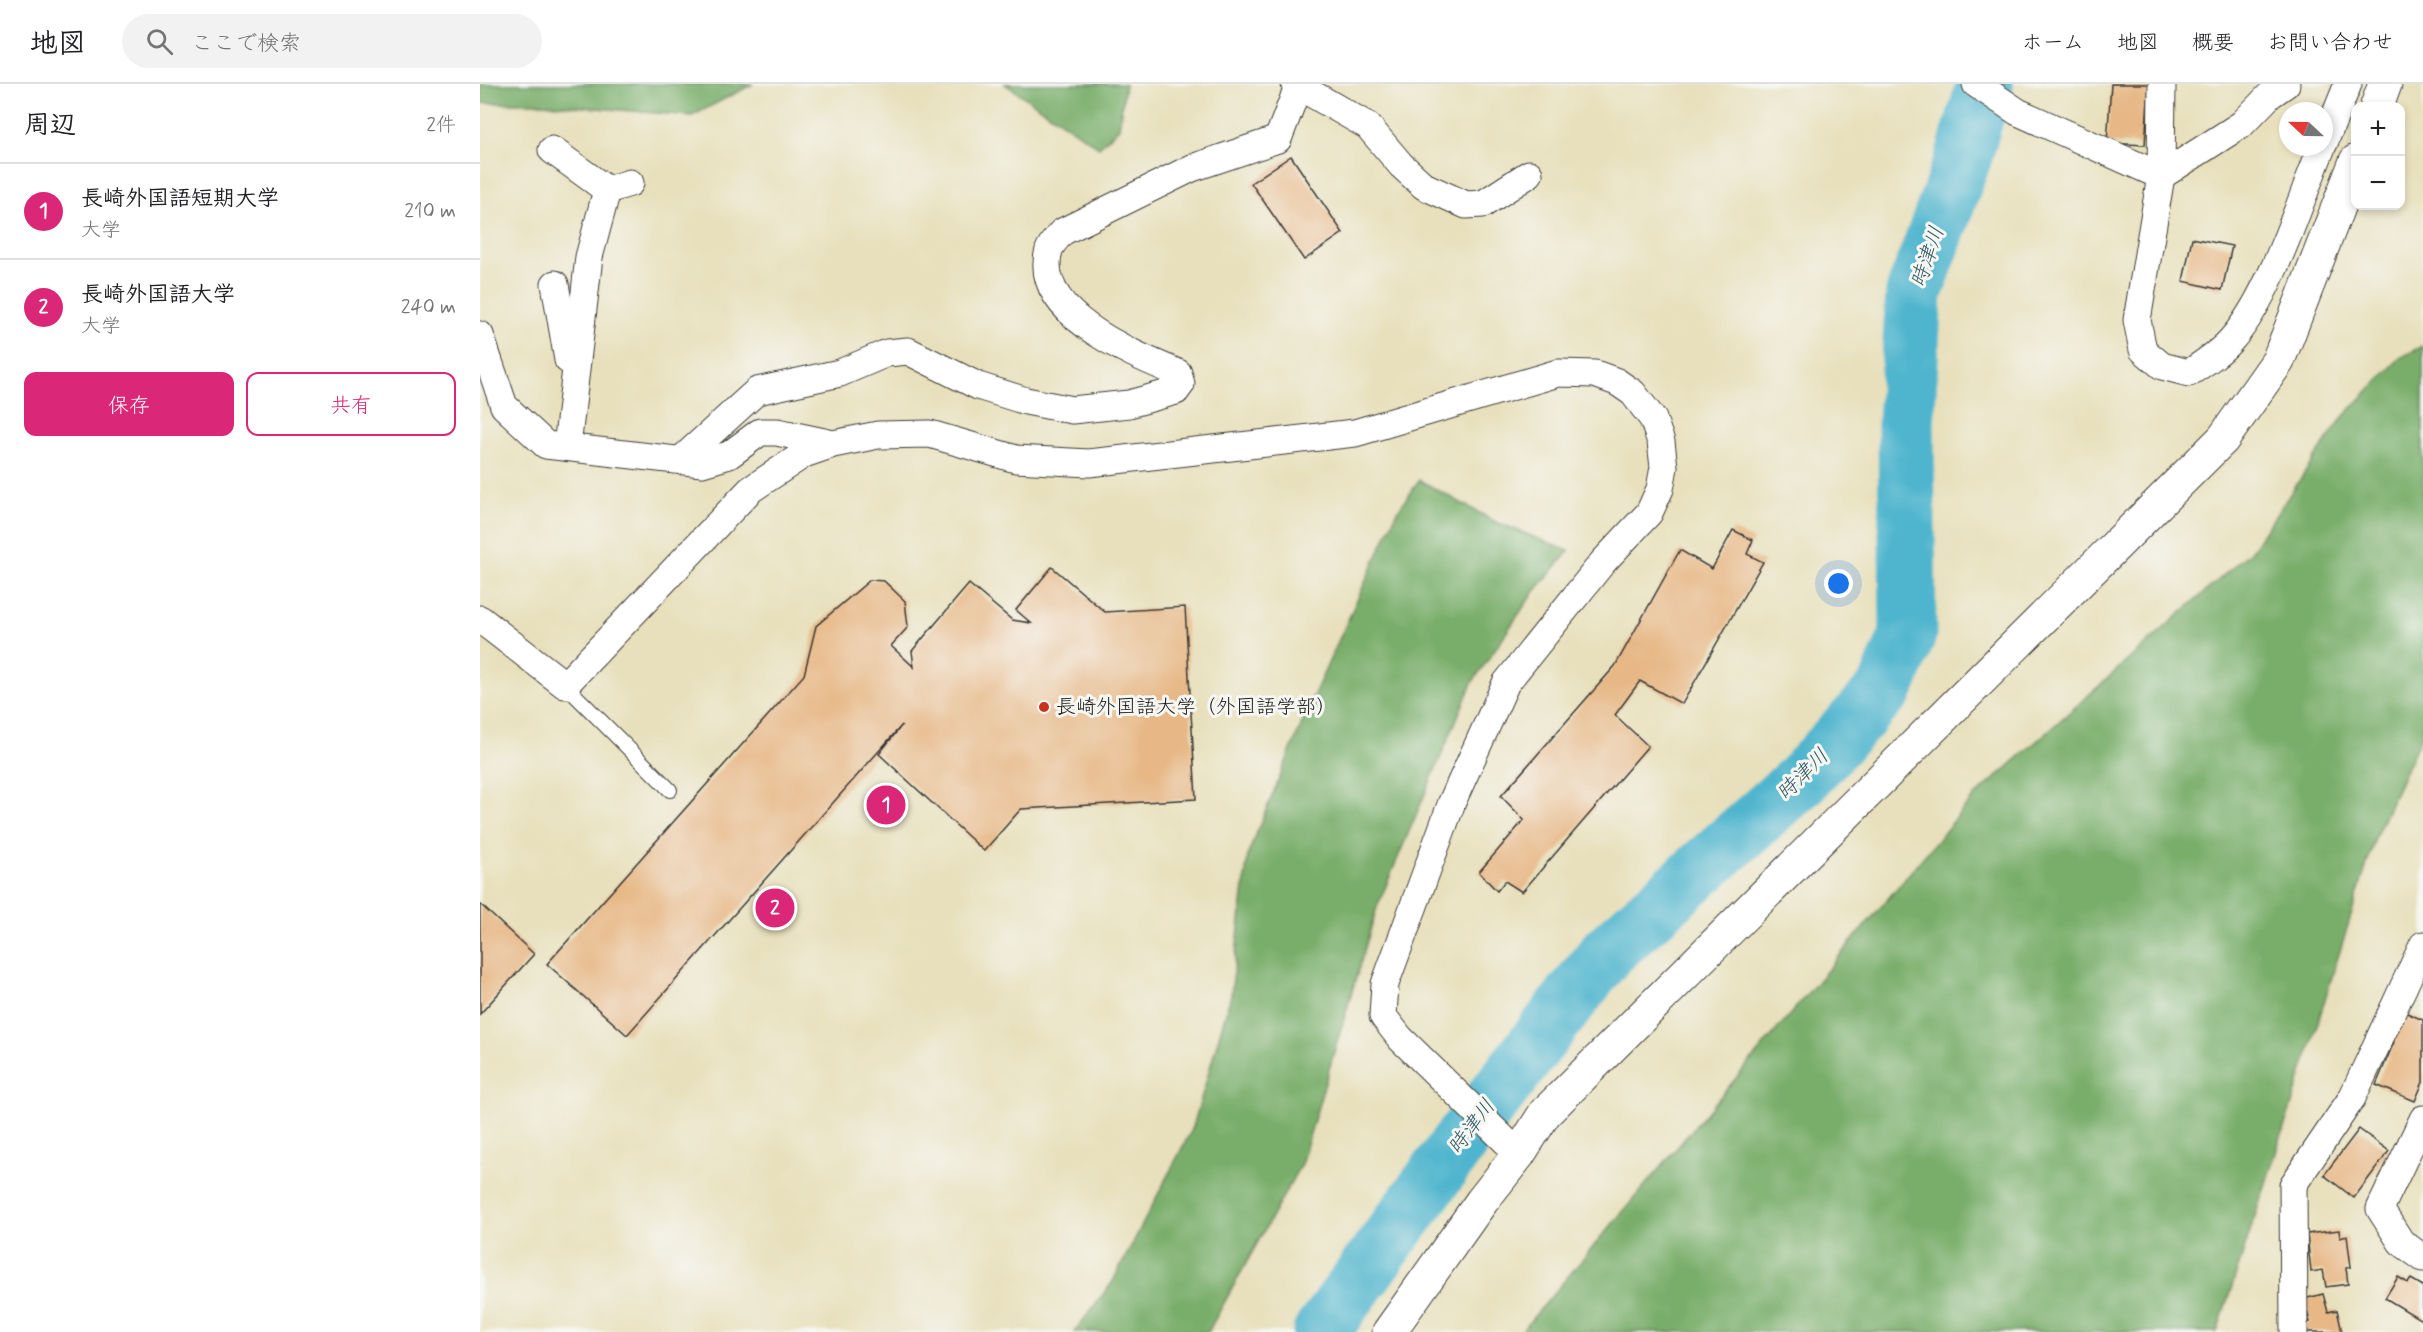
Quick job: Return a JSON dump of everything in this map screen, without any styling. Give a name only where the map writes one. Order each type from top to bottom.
[{"type":"street","points":[[1976,84],[2018,112],[2161,176]]},
{"type":"street","points":[[2162,84],[2161,176],[2137,320],[2143,350],[2163,366],[2188,373],[2207,361],[2232,338],[2261,295],[2318,156]]},
{"type":"street","points":[[2161,176],[2242,124],[2270,94],[2286,84]]},
{"type":"street","points":[[2333,121],[2348,84]]},
{"type":"street","points":[[2378,102],[2385,84]]},
{"type":"street","points":[[681,460],[757,391],[840,373],[887,353],[908,351],[978,386],[1026,401],[1072,410],[1129,404],[1176,392],[1181,384],[1178,373],[1124,350],[1066,309],[1053,288],[1048,267],[1049,249],[1062,232],[1192,168],[1278,139],[1297,85],[1368,126],[1401,165],[1424,186],[1466,205],[1483,204],[1529,174]]},
{"type":"street","points":[[552,150],[618,187],[589,257],[567,447]]},
{"type":"street","points":[[1389,1332],[1482,1201],[1519,1154],[1545,1113],[1646,1010],[2223,439],[2278,360],[2351,171]]},
{"type":"street","points":[[555,284],[568,359],[575,378]]},
{"type":"street","points":[[480,335],[504,406],[546,445],[702,463],[729,455],[760,432],[785,434],[833,444]]},
{"type":"street","points":[[480,619],[565,685],[750,490],[804,454],[833,444],[878,435],[930,434],[1016,459],[1089,463],[1355,433],[1558,372],[1595,374],[1617,382],[1633,393],[1653,419],[1661,442],[1664,467],[1660,489],[1649,513],[1603,562],[1506,683],[1452,802],[1385,984],[1383,1016],[1400,1038],[1519,1154]]},
{"type":"street","points":[[2294,1332],[2293,1185],[2352,1098],[2423,945]]},
{"type":"street","points":[[2423,1119],[2380,1209],[2401,1242],[2423,1258]]},
{"type":"lane","points":[[565,685],[670,789]]},
{"type":"green space","points":[[480,84],[753,84],[692,116],[535,103],[480,103]]},
{"type":"green space","points":[[1005,84],[1125,84],[1119,128],[1099,147]]},
{"type":"green space","points":[[2423,346],[2423,732],[2376,835],[2303,1070],[2217,1332],[1521,1332],[1974,797],[2251,551],[2343,417],[2400,358]]},
{"type":"green space","points":[[1419,480],[1496,522],[1569,551],[1531,596],[1472,683],[1377,907],[1301,1164],[1208,1332],[1074,1332],[1112,1283],[1193,1127],[1231,995],[1248,854],[1312,699],[1397,512]]},
{"type":"building","points":[[2111,84],[2149,84],[2145,145],[2107,143]]},
{"type":"building","points":[[1291,156],[1343,233],[1304,260],[1251,183]]},
{"type":"building","points":[[2192,238],[2232,246],[2222,290],[2183,281]]},
{"type":"building","points":[[1733,530],[1753,540],[1747,554],[1763,562],[1682,704],[1640,681],[1615,715],[1648,746],[1522,892],[1505,881],[1497,891],[1479,872],[1524,820],[1501,796],[1615,666],[1680,550],[1712,569]]},
{"type":"building","points":[[1052,567],[1105,612],[1185,607],[1196,799],[1021,809],[984,851],[879,754],[902,725],[627,1035],[547,964],[804,675],[816,626],[870,580],[884,581],[905,601],[908,627],[891,646],[914,667],[912,651],[969,584],[1012,620],[1031,623],[1016,610]]},
{"type":"building","points":[[480,904],[534,954],[480,1014]]},
{"type":"building","points":[[2400,1010],[2423,1020],[2423,1082],[2415,1101],[2376,1085],[2394,1042],[2387,1039]]},
{"type":"building","points":[[2359,1129],[2389,1151],[2354,1198],[2324,1175]]},
{"type":"building","points":[[2339,1230],[2340,1238],[2347,1236],[2351,1267],[2346,1268],[2348,1284],[2326,1287],[2323,1270],[2311,1272],[2307,1234]]},
{"type":"building","points":[[2398,1277],[2408,1283],[2411,1279],[2423,1286],[2423,1321],[2385,1298]]},
{"type":"building","points":[[2323,1294],[2328,1312],[2337,1310],[2342,1332],[2306,1332],[2304,1324],[2310,1322],[2304,1299]]},
{"type":"waterway","name":"時津川","points":[[1321,1332],[1462,1139],[1607,952],[1801,780],[1886,688],[1908,634],[1906,424],[1914,293],[1963,159],[1985,84]]},
{"type":"place","name":"長崎外国語大学（外国語学部）","points":[[1044,707]]},
{"type":"place","name":"長崎外国語短期大学","points":[[886,805]]},
{"type":"place","name":"長崎外国語大学","points":[[775,908]]}]
